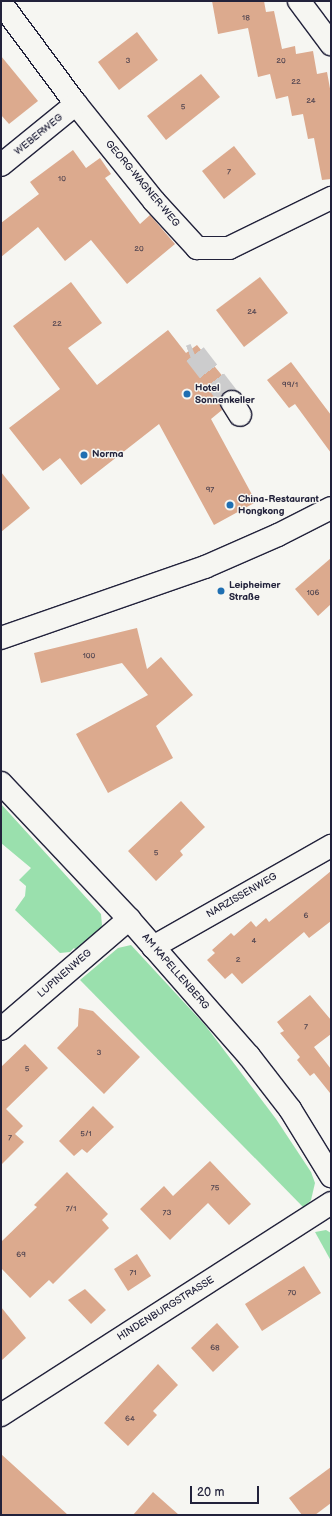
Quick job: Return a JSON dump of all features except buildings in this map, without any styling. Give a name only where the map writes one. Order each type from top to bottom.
[{"type":"street","points":[[299,1],[330,40]]},
{"type":"street","name":"GEORG-WAGNER-WEG","points":[[1,3],[76,104],[154,201],[197,248],[229,248],[331,198]]},
{"type":"street","name":"WEBERWEG","points":[[1,165],[76,104]]},
{"type":"street","points":[[1,638],[205,567],[278,535],[331,508]]},
{"type":"street","name":"AM KAPELLENBERG","points":[[1,783],[129,919],[249,1056],[290,1109],[331,1176]]},
{"type":"street","name":"NARZISSENWEG","points":[[153,947],[331,846]]},
{"type":"street","name":"LUPINENWEG","points":[[1,1029],[129,919]]},
{"type":"street","name":"HINDENBURGSTRASSE","points":[[1,1415],[331,1203]]},
{"type":"green space","points":[[1,804],[101,914],[102,925],[98,936],[78,952],[74,948],[70,952],[60,953],[15,910],[25,896],[26,886],[19,880],[31,868],[1,843]]},
{"type":"green space","points":[[131,945],[205,1025],[276,1119],[311,1172],[315,1183],[311,1200],[304,1208],[80,980],[118,948]]},
{"type":"green space","points":[[326,1230],[331,1233],[331,1261],[315,1232]]},
{"type":"tunnel","points":[[190,356],[195,354],[232,402]]},
{"type":"place","name":"Hotel Sonnenkeller","points":[[187,394]]},
{"type":"place","name":"Norma","points":[[84,455]]},
{"type":"place","name":"China-Restaurant Hongkong","points":[[230,505]]},
{"type":"place","name":"Leipheimer Straße","points":[[221,591]]}]
